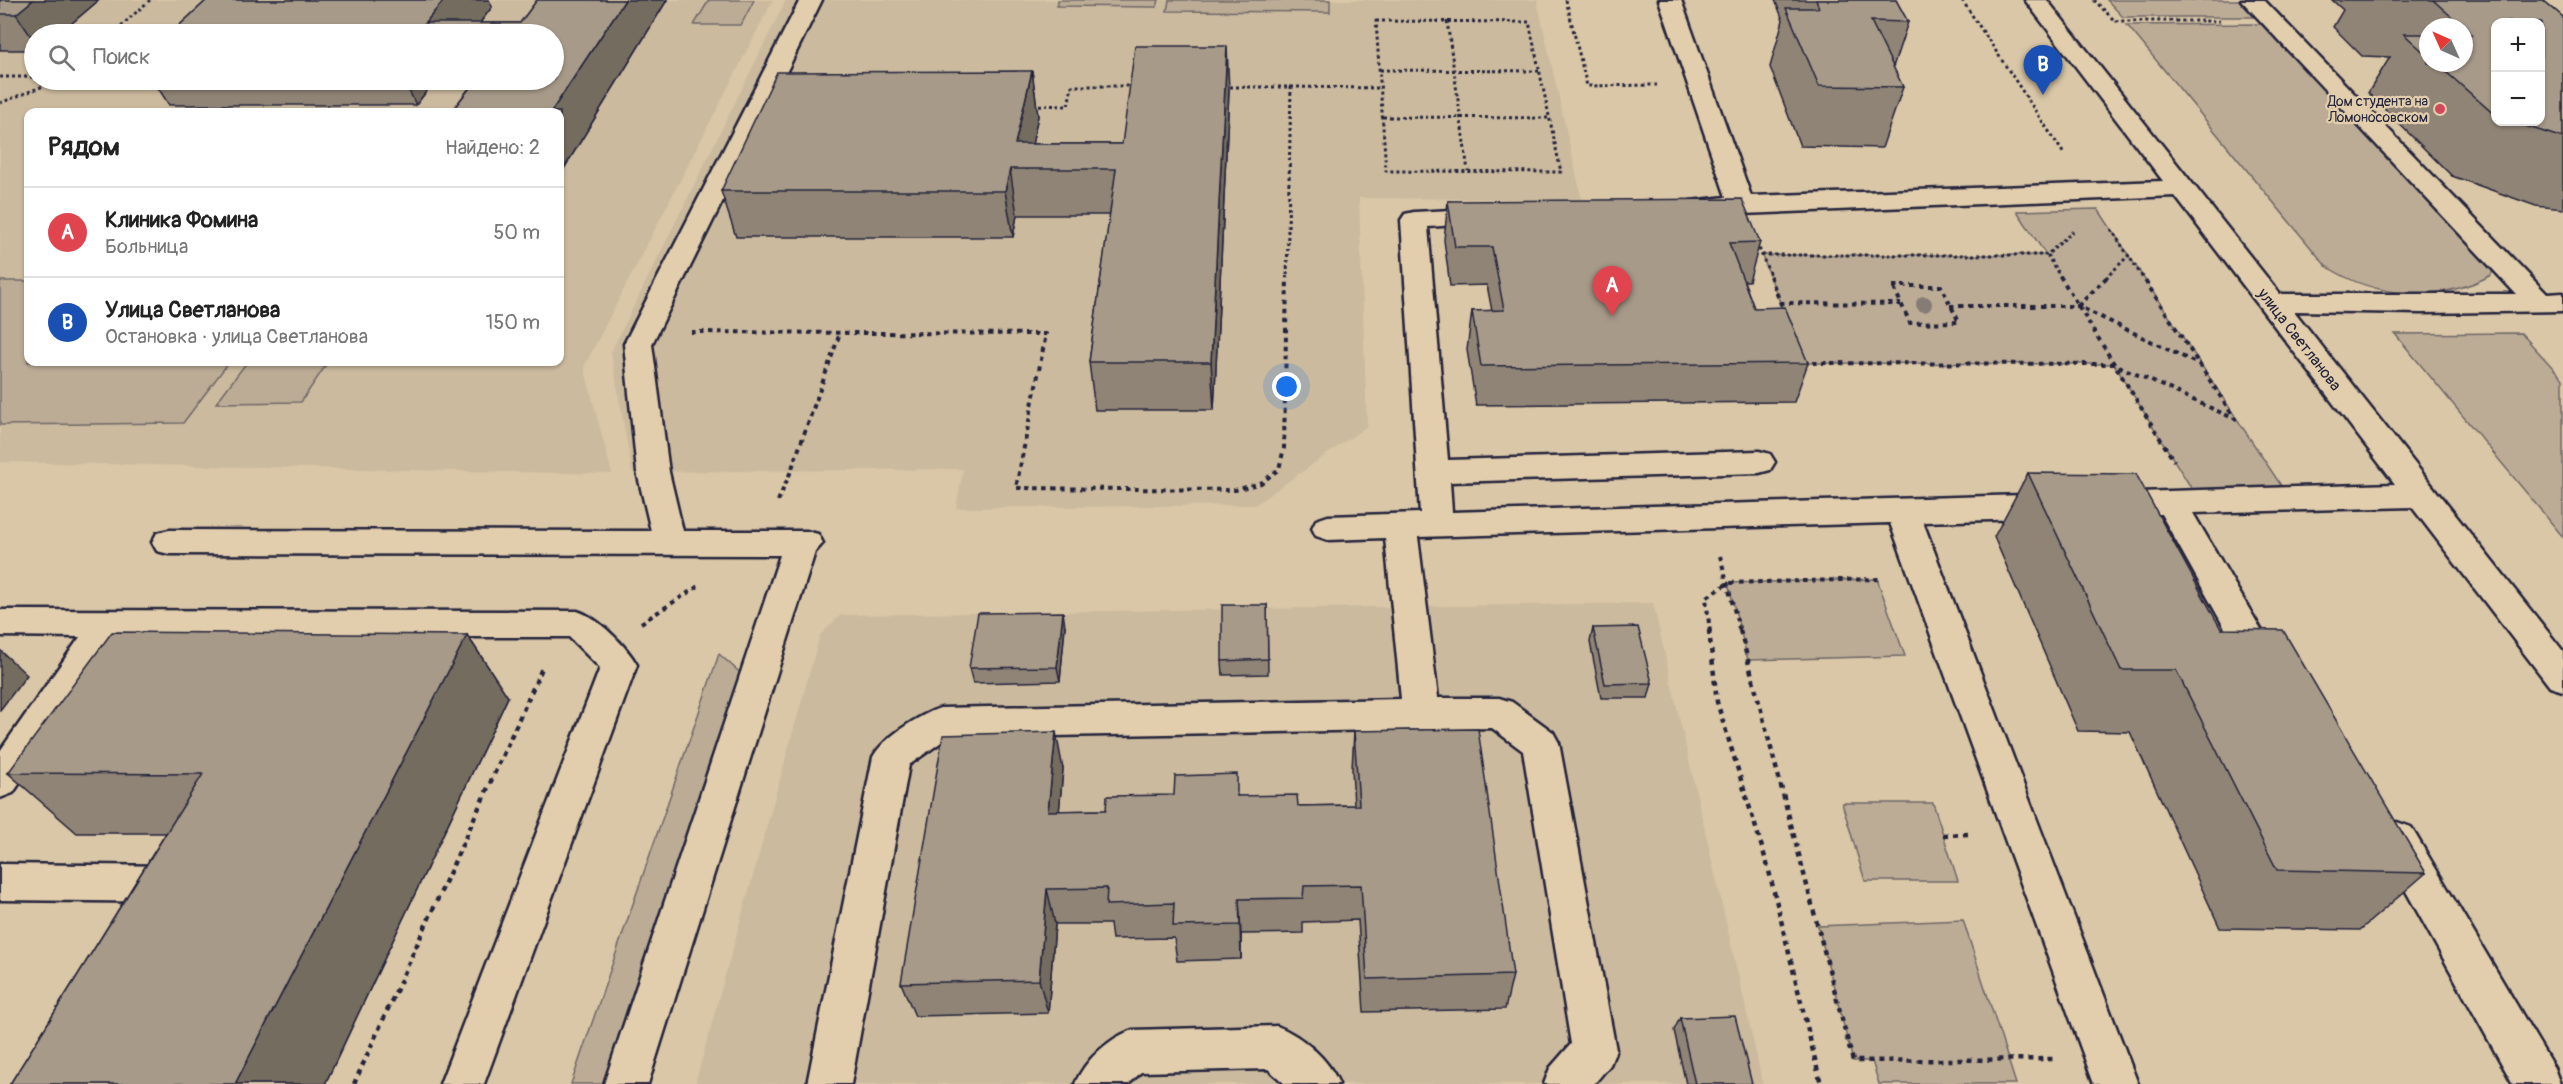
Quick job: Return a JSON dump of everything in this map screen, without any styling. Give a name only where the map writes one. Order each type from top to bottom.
[{"type":"street","points":[[670,543],[653,472],[638,344],[811,0]]},
{"type":"street","points":[[1670,0],[1742,206]]},
{"type":"street","name":"улица Светланова","points":[[2036,0],[2563,677]]},
{"type":"street","points":[[2252,0],[2551,302]]},
{"type":"street","points":[[1674,206],[2094,200],[2183,188]]},
{"type":"street","points":[[1437,524],[1414,220],[1509,215]]},
{"type":"street","points":[[2270,302],[2421,304],[2551,302]]},
{"type":"street","points":[[1433,471],[1759,462]]},
{"type":"street","points":[[1328,528],[2421,495]]},
{"type":"street","points":[[2185,502],[2280,694]]},
{"type":"street","points":[[1902,510],[2112,1071]]},
{"type":"street","points":[[1400,526],[1421,713]]},
{"type":"street","points":[[169,542],[803,543],[626,1084]]},
{"type":"street","points":[[0,623],[577,624],[619,665],[462,1084]]},
{"type":"street","points":[[0,783],[108,623]]},
{"type":"street","points":[[829,1084],[892,758],[940,723],[1421,713],[1499,714],[1540,743],[1594,1050],[1566,1084]]},
{"type":"street","points":[[2380,809],[2538,1084]]},
{"type":"street","points":[[0,882],[200,884],[176,924]]},
{"type":"street","points":[[1097,1084],[1131,1051],[1277,1047],[1317,1084]]},
{"type":"path","points":[[123,24],[150,0]]},
{"type":"path","points":[[1566,0],[1587,86],[1701,84]]},
{"type":"path","points":[[1803,363],[2114,364],[2235,419],[1962,0]]},
{"type":"path","points":[[2094,0],[2115,21],[2271,21]]},
{"type":"path","points":[[1376,21],[1448,21],[1529,22],[1562,172],[1386,171],[1376,21]]},
{"type":"path","points":[[1448,21],[1468,171]]},
{"type":"path","points":[[1380,70],[1540,71]]},
{"type":"path","points":[[0,77],[24,77]]},
{"type":"path","points":[[1032,105],[1068,105],[1072,86],[1141,86]]},
{"type":"path","points":[[1222,87],[1381,88]]},
{"type":"path","points":[[645,332],[1047,334],[1016,488],[1235,490],[1261,483],[1279,469],[1284,448],[1291,87]]},
{"type":"path","points":[[0,103],[33,90]]},
{"type":"path","points":[[1383,117],[1550,118]]},
{"type":"path","points":[[1762,255],[2047,255],[2094,200]]},
{"type":"path","points":[[1742,206],[1784,313]]},
{"type":"path","points":[[2047,255],[2114,364],[2185,502]]},
{"type":"path","points":[[2078,306],[2128,255]]},
{"type":"path","points":[[1893,286],[1941,286],[1959,322],[1910,323],[1901,304],[1893,286]]},
{"type":"path","points":[[1780,303],[1901,304]]},
{"type":"path","points":[[1950,306],[2078,306],[2200,365]]},
{"type":"path","points":[[791,471],[840,333]]},
{"type":"path","points":[[1707,516],[1728,583],[1853,1061],[2112,1071]]},
{"type":"path","points":[[354,1084],[546,659],[601,648],[681,598],[760,543]]},
{"type":"path","points":[[1821,1084],[1768,867],[1717,702],[1706,598],[1728,583],[1927,578]]},
{"type":"shaded area","points":[[0,0],[773,0],[584,367],[612,474],[0,462]]},
{"type":"shaded area","points":[[709,0],[754,0],[741,25],[694,25]]},
{"type":"shaded area","points":[[786,0],[1537,0],[1582,200],[1359,198],[1367,426],[1255,505],[956,508],[963,469],[632,472],[611,352]]},
{"type":"shaded area","points":[[1058,0],[1159,0],[1157,7],[1057,6]]},
{"type":"shaded area","points":[[1169,0],[1330,0],[1330,12],[1167,11]]},
{"type":"shaded area","points":[[2107,0],[2242,0],[2258,17],[2123,17]]},
{"type":"shaded area","points":[[2265,24],[2494,268],[2491,275],[2451,290],[2408,293],[2365,285],[2326,266],[2127,25]]},
{"type":"shaded area","points":[[2098,209],[2290,499],[2200,502],[2114,364],[1803,363],[1762,255],[2046,255],[2017,211]]},
{"type":"shaded area","points":[[0,281],[24,281],[24,366],[226,366],[183,423],[0,425]]},
{"type":"shaded area","points":[[2521,333],[2563,379],[2563,537],[2395,334]]},
{"type":"shaded area","points":[[244,366],[325,366],[301,402],[216,403]]},
{"type":"shaded area","points":[[1877,579],[1905,656],[1748,660],[1728,583]]},
{"type":"shaded area","points":[[1653,603],[1763,1084],[695,1084],[820,635],[841,615]]},
{"type":"shaded area","points":[[719,654],[746,678],[611,1084],[571,1084]]},
{"type":"shaded area","points":[[1842,803],[1933,803],[1958,881],[1865,881]]},
{"type":"shaded area","points":[[1963,920],[2016,1084],[1879,1084],[1872,1061],[1853,1061],[1818,926]]},
{"type":"building","points":[[0,0],[33,0],[16,14],[0,14]]},
{"type":"building","points":[[207,0],[444,0],[425,23],[520,23],[537,0],[625,0],[554,108],[454,108],[468,90],[564,90],[564,24],[181,24]]},
{"type":"building","points":[[1816,0],[1896,0],[1908,22],[1871,21],[1903,87],[1819,86],[1786,8],[1819,8]]},
{"type":"building","points":[[2433,0],[2543,0],[2563,17],[2563,138],[2526,126],[2545,126],[2545,18],[2491,18],[2491,112],[2446,72],[2473,72],[2473,18],[2453,18]]},
{"type":"building","points":[[2404,34],[2419,34],[2419,48]]},
{"type":"building","points":[[1135,46],[1227,46],[1211,362],[1089,362],[1116,169],[1010,169],[1005,191],[721,191],[777,72],[1032,71],[1015,144],[1122,144]]},
{"type":"building","points":[[1742,199],[1760,242],[1729,243],[1754,308],[1785,307],[1808,363],[1481,366],[1472,311],[1504,310],[1492,247],[1455,247],[1448,201]]},
{"type":"building","points":[[2028,473],[2136,474],[2221,629],[2283,630],[2426,873],[2277,870],[2176,670],[2121,670]]},
{"type":"building","points":[[1222,605],[1267,605],[1268,659],[1222,661]]},
{"type":"building","points":[[1063,612],[1057,667],[969,668],[978,613]]},
{"type":"building","points":[[1638,627],[1652,683],[1605,684],[1593,628]]},
{"type":"building","points":[[112,632],[467,635],[235,1084],[10,1084],[203,774],[8,773]]},
{"type":"building","points":[[1478,729],[1513,975],[1367,979],[1361,885],[1304,886],[1303,898],[1239,899],[1240,925],[1173,926],[1174,903],[1106,905],[1107,888],[1047,889],[1039,980],[901,983],[943,735],[1056,732],[1048,811],[1106,810],[1107,796],[1174,795],[1175,776],[1237,774],[1237,796],[1297,795],[1298,806],[1359,805],[1354,731]]},
{"type":"building","points":[[1735,1016],[1752,1084],[1695,1084],[1680,1018]]},
{"type":"place","name":"Улица Светланова","points":[[2043,95]]},
{"type":"place","name":"Дом студента на Ломоносовском","points":[[2440,109]]},
{"type":"place","name":"Клиника Фомина","points":[[1612,316]]}]
